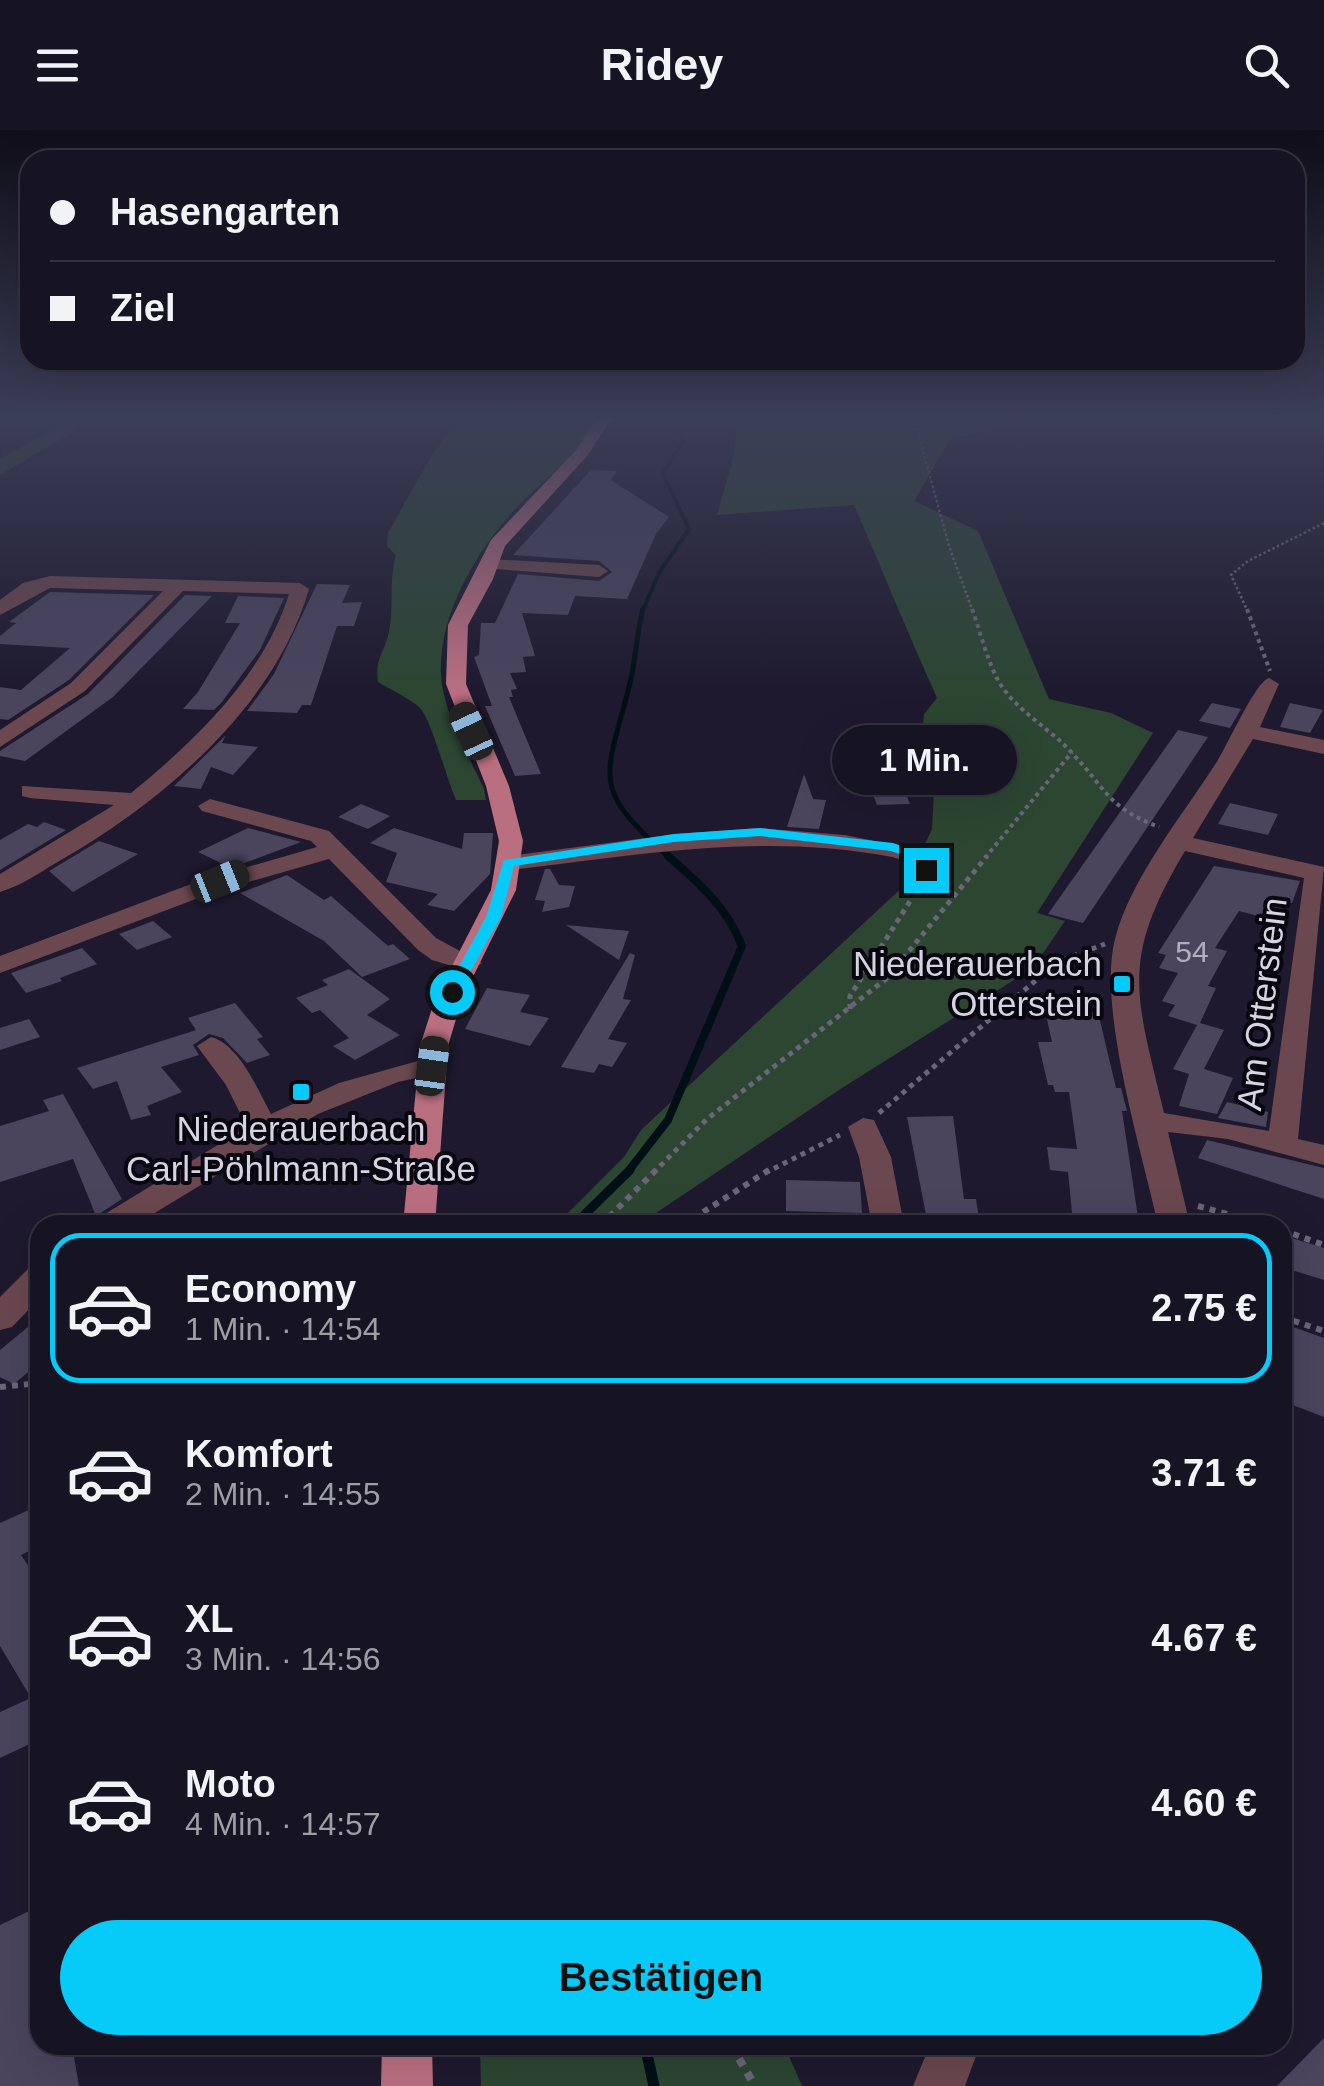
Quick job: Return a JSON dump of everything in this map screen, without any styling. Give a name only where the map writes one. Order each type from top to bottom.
[{"type":"main road","points":[[420,1215],[432,1066],[442,1017],[503,896],[511,845],[504,803],[460,708],[454,667],[458,624],[493,555],[533,509]]},
{"type":"main road","points":[[407,2055],[407,2086]]},
{"type":"street","points":[[493,555],[599,571]]},
{"type":"street","points":[[0,610],[40,582],[300,589],[294,614],[260,676],[136,800],[104,824],[0,884]]},
{"type":"street","points":[[0,740],[101,666],[178,585]]},
{"type":"street","points":[[1172,1214],[1123,1000],[1128,938],[1179,838],[1247,732],[1270,684]]},
{"type":"street","points":[[1247,732],[1324,747]]},
{"type":"street","points":[[30,791],[136,800]]},
{"type":"street","points":[[210,806],[312,832],[336,850],[427,944],[441,954],[470,962]]},
{"type":"street","points":[[508,863],[674,838],[760,832],[893,847],[920,857],[926,870]]},
{"type":"street","points":[[1179,838],[1321,874]]},
{"type":"street","points":[[0,965],[77,940],[262,865],[336,850]]},
{"type":"street","name":"Am Otterstein","points":[[1282,1144],[1292,1086],[1312,889],[1321,874]]},
{"type":"street","points":[[211,1046],[240,1083],[265,1133]]},
{"type":"street","points":[[129,1215],[354,1083],[432,1066]]},
{"type":"street","name":"Am Otterstein","points":[[1153,1121],[1228,1130],[1324,1155]]},
{"type":"street","points":[[863,1127],[874,1156],[886,1215]]},
{"type":"street","points":[[0,1318],[30,1287]]},
{"type":"path","points":[[939,509],[999,682],[1018,706],[1072,752],[1117,808],[1179,838]]},
{"type":"path","points":[[1270,684],[1269,663],[1260,634],[1231,575],[1243,563],[1304,539],[1324,524]]},
{"type":"path","points":[[611,1215],[707,1119],[850,1009],[924,938],[1037,797],[1056,766],[1072,752]]},
{"type":"path","points":[[850,1009],[850,996],[890,940],[926,870]]},
{"type":"path","points":[[699,1215],[785,1160],[863,1127],[1065,959],[1128,938]]},
{"type":"path","points":[[1172,1214],[1223,1210],[1238,1215]]},
{"type":"path","points":[[1292,1234],[1324,1245]]},
{"type":"path","points":[[1292,1320],[1324,1331]]},
{"type":"path","points":[[0,1387],[30,1384]]},
{"type":"path","points":[[737,2055],[756,2086]]},
{"type":"green space","points":[[401,509],[515,509],[466,578],[442,650],[441,674],[451,718],[486,800],[456,800],[424,714],[411,701],[378,682],[378,663],[390,627],[396,555],[387,546],[388,533]]},
{"type":"green space","points":[[719,509],[795,509],[717,515]]},
{"type":"green space","points":[[856,509],[932,509],[978,531],[1049,699],[1111,713],[1153,733],[1037,913],[1065,921],[1033,968],[842,1088],[653,1215],[566,1215],[624,1157],[641,1130],[907,883],[932,829],[934,790],[919,760],[924,714],[937,698]]},
{"type":"green space","points":[[480,2055],[788,2055],[802,2086],[481,2086]]},
{"type":"building","points":[[555,509],[657,509],[669,517],[656,534],[627,599],[575,596],[568,615],[522,613],[535,656],[523,657],[526,672],[510,673],[517,689],[511,690],[513,697],[509,697],[541,774],[515,776],[485,706],[492,706],[474,657],[479,655],[481,623],[495,623],[518,574],[599,581],[612,572],[599,561],[513,555]]},
{"type":"building","points":[[317,584],[350,585],[342,603],[362,602],[354,626],[337,626],[311,705],[302,705],[297,713],[247,711],[274,674]]},
{"type":"building","points":[[50,592],[154,595],[69,680],[8,720],[0,719],[0,687],[21,690],[70,648],[0,644],[0,636],[16,623],[9,622]]},
{"type":"building","points":[[185,595],[212,596],[113,697],[25,761],[0,756],[0,751],[88,694]]},
{"type":"building","points":[[238,596],[284,598],[260,650],[222,702],[214,710],[183,709],[198,692],[240,623],[225,623]]},
{"type":"building","points":[[1212,703],[1241,709],[1230,728],[1199,721]]},
{"type":"building","points":[[1290,703],[1323,710],[1310,733],[1280,727]]},
{"type":"building","points":[[1178,730],[1208,737],[1083,923],[1048,914]]},
{"type":"building","points":[[226,735],[222,743],[258,747],[233,775],[211,767],[201,789],[174,786]]},
{"type":"building","points":[[889,770],[892,779],[900,779],[910,804],[877,805],[864,771]]},
{"type":"building","points":[[804,774],[813,799],[826,800],[819,829],[787,827]]},
{"type":"building","points":[[1230,803],[1278,814],[1268,835],[1218,824]]},
{"type":"building","points":[[361,804],[390,816],[368,829],[338,817]]},
{"type":"building","points":[[44,822],[66,830],[0,870],[0,840],[28,824],[37,827]]},
{"type":"building","points":[[248,828],[301,842],[231,868],[198,852]]},
{"type":"building","points":[[394,828],[462,849],[464,833],[493,833],[490,874],[454,911],[427,905],[438,894],[386,882],[397,853],[370,843]]},
{"type":"building","points":[[99,841],[138,854],[73,892],[49,871]]},
{"type":"building","points":[[1214,866],[1300,881],[1292,903],[1286,902],[1277,921],[1239,911],[1215,948],[1227,951],[1208,986],[1216,988],[1200,1023],[1224,1030],[1204,1069],[1233,1078],[1217,1114],[1179,1106],[1189,1074],[1173,1069],[1197,1025],[1168,1016],[1175,1005],[1162,1001],[1178,973],[1159,968],[1166,955],[1158,953]]},
{"type":"building","points":[[545,869],[550,869],[559,885],[575,886],[569,907],[542,912],[545,901],[535,900]]},
{"type":"building","points":[[287,875],[324,900],[331,896],[388,946],[393,944],[410,959],[362,977],[324,941],[240,893]]},
{"type":"building","points":[[153,921],[172,937],[137,950],[119,934]]},
{"type":"building","points":[[566,925],[629,931],[619,960]]},
{"type":"building","points":[[82,948],[97,964],[60,978],[62,981],[26,993],[11,973]]},
{"type":"building","points":[[630,953],[635,955],[623,999],[631,1000],[608,1039],[627,1043],[612,1067],[599,1064],[594,1073],[561,1067]]},
{"type":"building","points":[[349,969],[390,999],[367,1015],[400,1035],[355,1060],[333,1046],[349,1038],[320,1010],[312,1013],[296,998],[328,985],[322,980]]},
{"type":"building","points":[[487,988],[530,995],[520,1012],[549,1018],[530,1046],[465,1029]]},
{"type":"building","points":[[1042,997],[1075,997],[1078,1012],[1098,1012],[1116,1088],[1121,1088],[1127,1111],[1122,1111],[1138,1215],[1072,1213],[1068,1172],[1050,1170],[1047,1147],[1077,1149],[1069,1092],[1055,1092],[1053,1085],[1048,1085],[1038,1042],[1052,1042]]},
{"type":"building","points":[[235,1003],[263,1037],[257,1039],[270,1055],[247,1063],[223,1038],[209,1034],[193,1045],[199,1055],[161,1067],[182,1092],[147,1106],[151,1115],[131,1120],[117,1081],[93,1089],[77,1068],[196,1030],[188,1018]]},
{"type":"building","points":[[29,1019],[40,1037],[0,1050],[0,1028]]},
{"type":"building","points":[[63,1094],[122,1199],[98,1215],[73,1159],[0,1182],[0,1126],[49,1111],[43,1100]]},
{"type":"building","points":[[1227,1102],[1268,1112],[1266,1127],[1218,1118]]},
{"type":"building","points":[[953,1116],[964,1199],[976,1199],[978,1215],[926,1215],[907,1117]]},
{"type":"building","points":[[1207,1140],[1324,1168],[1324,1199],[1198,1158]]},
{"type":"building","points":[[786,1180],[860,1182],[862,1213],[786,1211]]},
{"type":"building","points":[[1292,1238],[1324,1248],[1324,1280],[1292,1270]]},
{"type":"building","points":[[30,1325],[30,1370],[14,1384],[0,1377],[0,1350]]},
{"type":"building","points":[[1292,1327],[1324,1338],[1324,1417],[1292,1405]]},
{"type":"building","points":[[30,1510],[30,1551],[21,1555],[30,1568],[30,1696],[0,1646],[0,1523]]},
{"type":"building","points":[[30,1698],[30,1744],[0,1758],[0,1712]]},
{"type":"building","points":[[30,1911],[30,2055],[74,2055],[79,2086],[0,2086],[0,1925]]},
{"type":"building","points":[[1324,2038],[1324,2086],[1277,2086]]},
{"type":"waterway","points":[[643,610],[659,573],[689,529],[680,509]]},
{"type":"waterway","points":[[643,610],[614,743],[610,781],[626,815],[670,858]]},
{"type":"waterway","points":[[627,1173],[668,1120],[742,946],[720,908],[668,856]]},
{"type":"waterway","points":[[584,1215],[627,1173]]},
{"type":"waterway","points":[[647,2055],[654,2086]]},
{"type":"place","name":"Niederauerbach Otterstein","points":[[1122,984]]},
{"type":"place","name":"Niederauerbach Carl-Pöhlmann-Straße","points":[[301,1092]]},
{"type":"route","points":[[452,992],[494,917],[503,896],[508,863],[674,838],[760,832],[893,847],[920,857],[926,870]]}]
